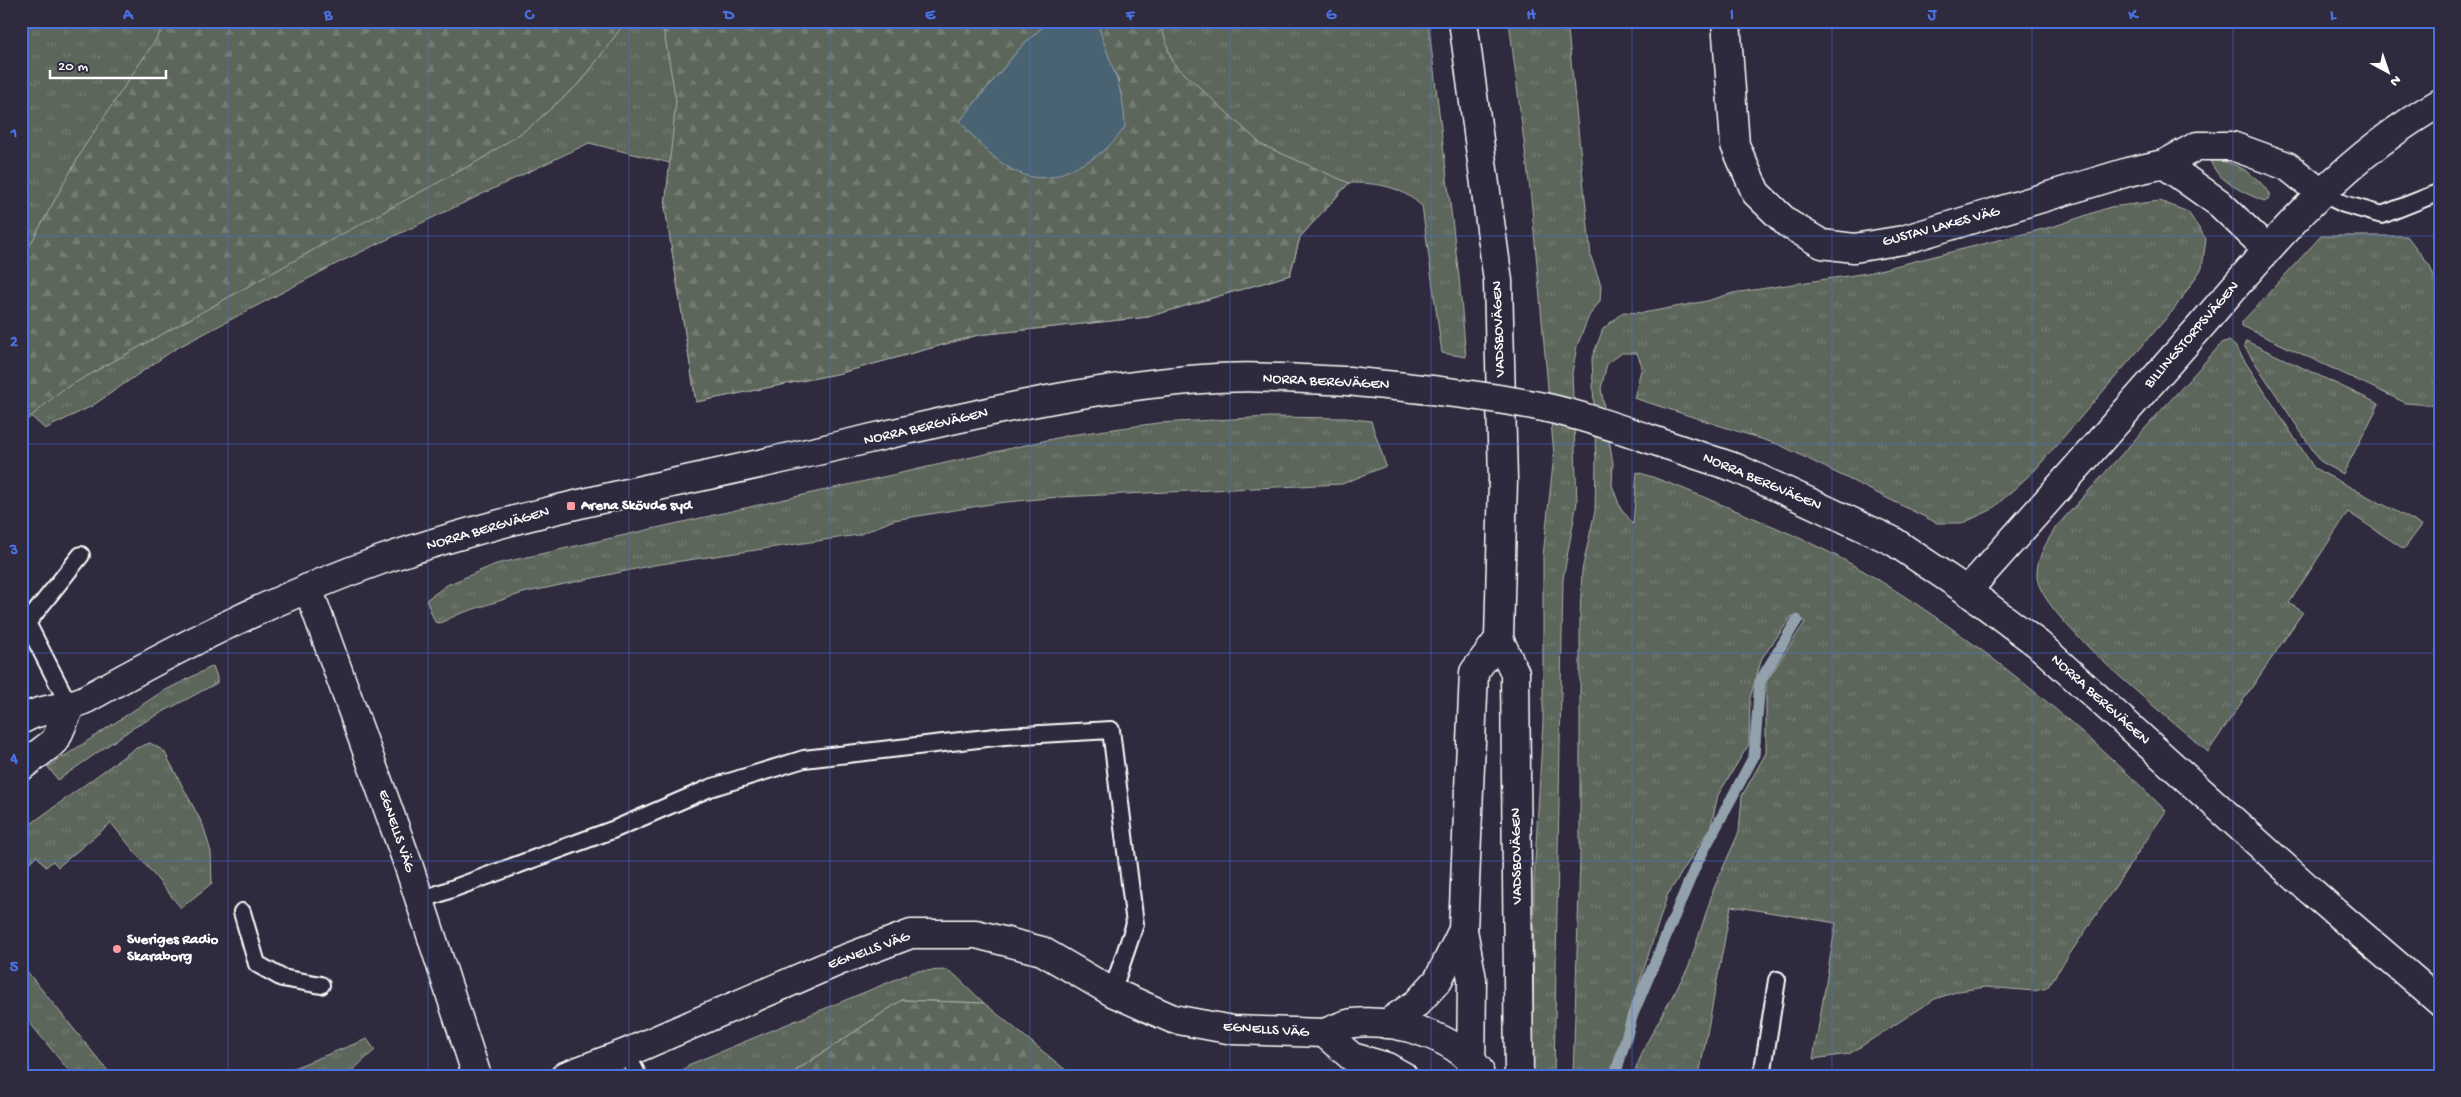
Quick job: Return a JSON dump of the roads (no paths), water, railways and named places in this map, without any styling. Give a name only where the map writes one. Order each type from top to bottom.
[{"type":"street","name":"VADSBOVÄGEN","points":[[1463,21],[1498,281],[1503,480],[1499,639],[1515,673],[1519,1076]]},
{"type":"street","name":"GUSTAV LAKES VÄG","points":[[1726,21],[1735,145],[1756,193],[1787,224],[1822,244],[1854,248],[1903,240],[2128,172],[2164,164],[2197,146],[2232,146],[2287,166],[2320,193]]},
{"type":"street","name":"BILLINGSTORPSVÄGEN","points":[[1967,591],[2267,249],[2320,193],[2371,148],[2440,103]]},
{"type":"street","points":[[2164,164],[2219,202],[2267,249]]},
{"type":"street","name":"NORRA BERGVÄGEN","points":[[21,720],[35,711],[70,707],[172,651],[308,588],[381,560],[518,518],[1018,406],[1119,389],[1203,379],[1271,378],[1348,381],[1451,392],[1544,408],[1611,426],[1736,468],[1893,541],[1967,591],[2038,644],[2311,890],[2440,1002]]},
{"type":"street","name":"EGNELLS VÄG","points":[[308,588],[345,685],[478,1076]]},
{"type":"street","points":[[1475,1070],[1472,979],[1464,930],[1474,672],[1499,639]]},
{"type":"street","points":[[21,767],[55,741],[70,707]]},
{"type":"street","points":[[1386,1024],[1417,1003],[1438,980],[1464,930]]},
{"type":"street","name":"EGNELLS VÄG","points":[[565,1076],[632,1065],[839,961],[911,934],[976,934],[1042,951],[1112,992],[1173,1019],[1233,1030],[1324,1034]]},
{"type":"street","points":[[1324,1034],[1352,1024],[1386,1024],[1404,1027],[1446,1042],[1475,1070]]},
{"type":"street","points":[[1324,1034],[1352,1057],[1387,1067],[1403,1076]]},
{"type":"lane","points":[[2320,193],[2344,204],[2382,215],[2440,192]]},
{"type":"lane","points":[[70,707],[24,620],[81,555]]},
{"type":"lane","points":[[419,902],[615,829],[710,788],[804,759],[1004,736],[1111,730],[1135,924],[1112,992]]},
{"type":"lane","points":[[242,912],[257,964],[282,978],[321,985]]},
{"type":"lane","points":[[1762,1076],[1777,980]]},
{"type":"water","points":[[1049,21],[1097,21],[1119,86],[1125,127],[1104,151],[1091,160],[1051,177],[1037,178],[1024,175],[999,161],[988,152],[960,121],[1019,49]]},
{"type":"waterway","points":[[1615,1076],[1633,1014],[1696,865],[1754,756],[1760,681],[1797,620]]},
{"type":"place","name":"Arena Skövde syd","points":[[571,506]]},
{"type":"place","name":"Sveriges Radio Skaraborg","points":[[117,949]]}]
